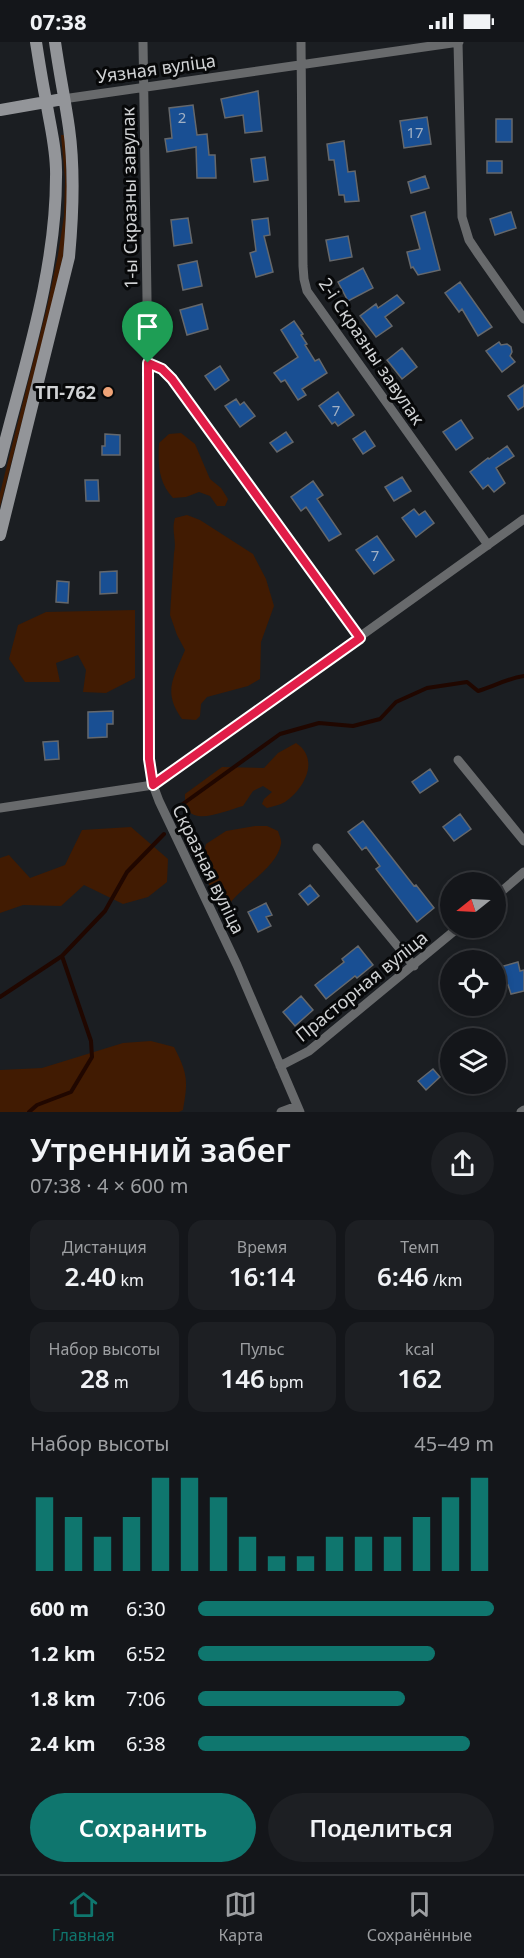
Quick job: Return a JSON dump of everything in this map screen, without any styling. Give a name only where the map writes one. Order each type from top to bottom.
[{"type":"main road","points":[[0,462],[51,253],[57,175],[52,131],[36,42]]},
{"type":"main road","points":[[0,535],[69,257],[73,215],[73,179],[69,129],[55,42]]},
{"type":"main road","name":"Уязная вуліца","points":[[0,110],[63,99]]},
{"type":"street","name":"1-ы Скразны завулак","points":[[143,42],[148,363]]},
{"type":"street","name":"2-і Скразны завулак","points":[[302,42],[303,266],[308,291],[488,545]]},
{"type":"street","name":"Уязная вуліца","points":[[63,99],[459,42]]},
{"type":"street","points":[[459,42],[462,217],[469,240],[524,319]]},
{"type":"street","points":[[148,363],[162,369],[172,379],[360,638]]},
{"type":"street","name":"Скразная вуліца","points":[[148,363],[149,759],[153,785],[237,965],[299,1109],[281,1112]]},
{"type":"street","points":[[0,808],[153,785],[524,519]]},
{"type":"street","points":[[458,760],[524,841]]},
{"type":"street","points":[[316,848],[414,966]]},
{"type":"street","points":[[506,888],[524,872]]},
{"type":"street","name":"Прасторная вуліца","points":[[280,1066],[309,1051],[446,938]]},
{"type":"shaded area","points":[[61,135],[65,135],[68,215],[63,256],[0,507],[0,493],[58,255],[64,216],[65,179]]},
{"type":"shaded area","points":[[181,433],[195,444],[210,479],[221,488],[228,499],[225,506],[217,506],[210,496],[199,492],[186,497],[173,498],[164,486],[160,472],[159,443],[169,434]]},
{"type":"shaded area","points":[[187,515],[200,520],[253,554],[266,579],[274,606],[261,642],[260,679],[248,686],[207,697],[201,704],[200,716],[196,720],[182,719],[172,701],[171,692],[174,677],[185,650],[170,615],[175,548],[174,523],[175,518]]},
{"type":"shaded area","points":[[135,610],[135,678],[106,693],[83,692],[86,670],[78,655],[56,663],[60,682],[25,682],[9,659],[18,625],[46,612]]},
{"type":"shaded area","points":[[296,743],[307,757],[307,773],[299,789],[285,802],[267,808],[262,804],[272,792],[263,786],[253,791],[243,806],[214,815],[197,816],[190,812],[186,805],[185,794],[222,767],[264,768],[278,753]]},
{"type":"shaded area","points":[[267,826],[278,831],[281,842],[278,852],[267,868],[231,902],[220,902],[211,889],[204,867],[206,844],[226,831]]},
{"type":"shaded area","points":[[131,827],[168,859],[167,882],[148,897],[123,904],[84,885],[61,906],[23,905],[0,913],[0,858],[9,855],[30,878],[65,865],[82,830]]},
{"type":"shaded area","points":[[151,1041],[174,1047],[182,1064],[186,1078],[186,1092],[183,1110],[179,1112],[0,1112],[0,1070],[42,1068],[123,1043]]},
{"type":"building","points":[[258,91],[262,131],[245,133],[243,115],[225,118],[221,99]]},
{"type":"building","points":[[193,105],[197,135],[207,134],[209,155],[215,155],[216,178],[197,178],[196,147],[167,152],[165,139],[172,138],[169,108]]},
{"type":"building","points":[[427,117],[431,144],[404,148],[400,121]]},
{"type":"building","points":[[496,119],[512,119],[512,142],[496,142]]},
{"type":"building","points":[[344,141],[348,172],[355,171],[359,201],[345,202],[344,195],[339,195],[334,160],[329,160],[327,144]]},
{"type":"building","points":[[265,157],[268,180],[254,182],[251,159]]},
{"type":"building","points":[[487,161],[502,161],[502,173],[487,173]]},
{"type":"building","points":[[425,176],[429,188],[411,193],[408,182]]},
{"type":"building","points":[[425,212],[440,270],[418,275],[413,267],[411,268],[407,252],[420,249],[411,216]]},
{"type":"building","points":[[511,212],[516,228],[495,235],[490,219]]},
{"type":"building","points":[[188,218],[192,243],[174,246],[171,220]]},
{"type":"building","points":[[268,218],[270,235],[264,236],[273,272],[256,277],[250,253],[256,251],[252,220]]},
{"type":"building","points":[[348,236],[352,257],[330,261],[326,240]]},
{"type":"building","points":[[197,261],[202,286],[183,290],[178,265]]},
{"type":"building","points":[[363,268],[373,288],[348,301],[338,282]]},
{"type":"building","points":[[460,282],[492,327],[478,336],[462,309],[459,312],[445,293]]},
{"type":"building","points":[[397,295],[404,303],[385,317],[392,326],[376,337],[360,316],[376,304],[378,308]]},
{"type":"building","points":[[202,304],[208,329],[187,335],[180,310]]},
{"type":"building","points":[[294,321],[303,334],[301,335],[307,344],[305,345],[315,361],[319,359],[327,373],[302,389],[306,395],[298,400],[285,380],[281,382],[274,373],[298,357],[281,330]]},
{"type":"building","points":[[499,342],[501,345],[507,344],[511,347],[510,356],[515,362],[502,372],[486,351]]},
{"type":"building","points":[[402,348],[417,367],[402,379],[387,360]]},
{"type":"building","points":[[220,366],[229,380],[215,390],[205,376]]},
{"type":"building","points":[[524,385],[524,406],[518,410],[508,396]]},
{"type":"building","points":[[338,392],[354,415],[338,426],[335,422],[332,424],[319,406]]},
{"type":"building","points":[[236,399],[240,405],[244,402],[255,416],[240,427],[225,406]]},
{"type":"building","points":[[461,420],[473,438],[456,450],[443,432]]},
{"type":"building","points":[[365,431],[375,446],[363,454],[353,439]]},
{"type":"building","points":[[286,432],[293,442],[277,452],[270,443]]},
{"type":"building","points":[[105,434],[120,435],[120,455],[102,455]]},
{"type":"building","points":[[507,446],[514,456],[496,468],[505,483],[494,492],[488,485],[483,489],[470,472]]},
{"type":"building","points":[[402,477],[411,491],[394,501],[385,487]]},
{"type":"building","points":[[85,480],[98,480],[99,501],[86,501]]},
{"type":"building","points":[[313,481],[323,495],[317,499],[341,534],[329,541],[306,507],[301,511],[291,497]]},
{"type":"building","points":[[414,509],[419,515],[425,511],[434,523],[416,537],[402,518]]},
{"type":"building","points":[[377,536],[394,560],[374,574],[356,550]]},
{"type":"building","points":[[117,571],[117,593],[100,594],[100,572]]},
{"type":"building","points":[[57,581],[69,582],[68,603],[56,602]]},
{"type":"building","points":[[113,711],[113,724],[107,724],[107,737],[88,738],[88,712]]},
{"type":"building","points":[[58,741],[59,759],[45,760],[43,742]]},
{"type":"building","points":[[430,769],[438,781],[420,793],[412,782]]},
{"type":"building","points":[[460,814],[471,829],[454,841],[443,827]]},
{"type":"building","points":[[363,821],[434,908],[417,922],[376,869],[380,866],[366,847],[362,850],[348,832]]},
{"type":"building","points":[[310,885],[319,896],[308,905],[299,894]]},
{"type":"building","points":[[266,903],[272,915],[266,917],[271,926],[258,932],[248,912]]},
{"type":"building","points":[[358,946],[373,965],[326,999],[315,985],[344,962],[342,959]]},
{"type":"building","points":[[518,962],[520,971],[524,970],[524,991],[511,994],[508,985],[506,986],[506,965]]},
{"type":"building","points":[[301,996],[313,1010],[295,1026],[283,1012]]},
{"type":"building","points":[[433,1069],[440,1077],[426,1090],[418,1081]]},
{"type":"waterway","points":[[180,806],[280,734],[319,723],[353,726],[380,719],[396,702],[427,688],[467,682],[478,691],[524,676]]},
{"type":"waterway","points":[[0,997],[62,956],[105,911],[127,872],[164,834]]},
{"type":"waterway","points":[[29,1112],[37,1105],[71,1092],[92,1057],[91,1041],[62,956]]},
{"type":"place","name":"ТП-762","points":[[108,392]]},
{"type":"route","points":[[148,363],[162,369],[172,379],[360,638],[153,785],[149,759],[148,363]]}]
